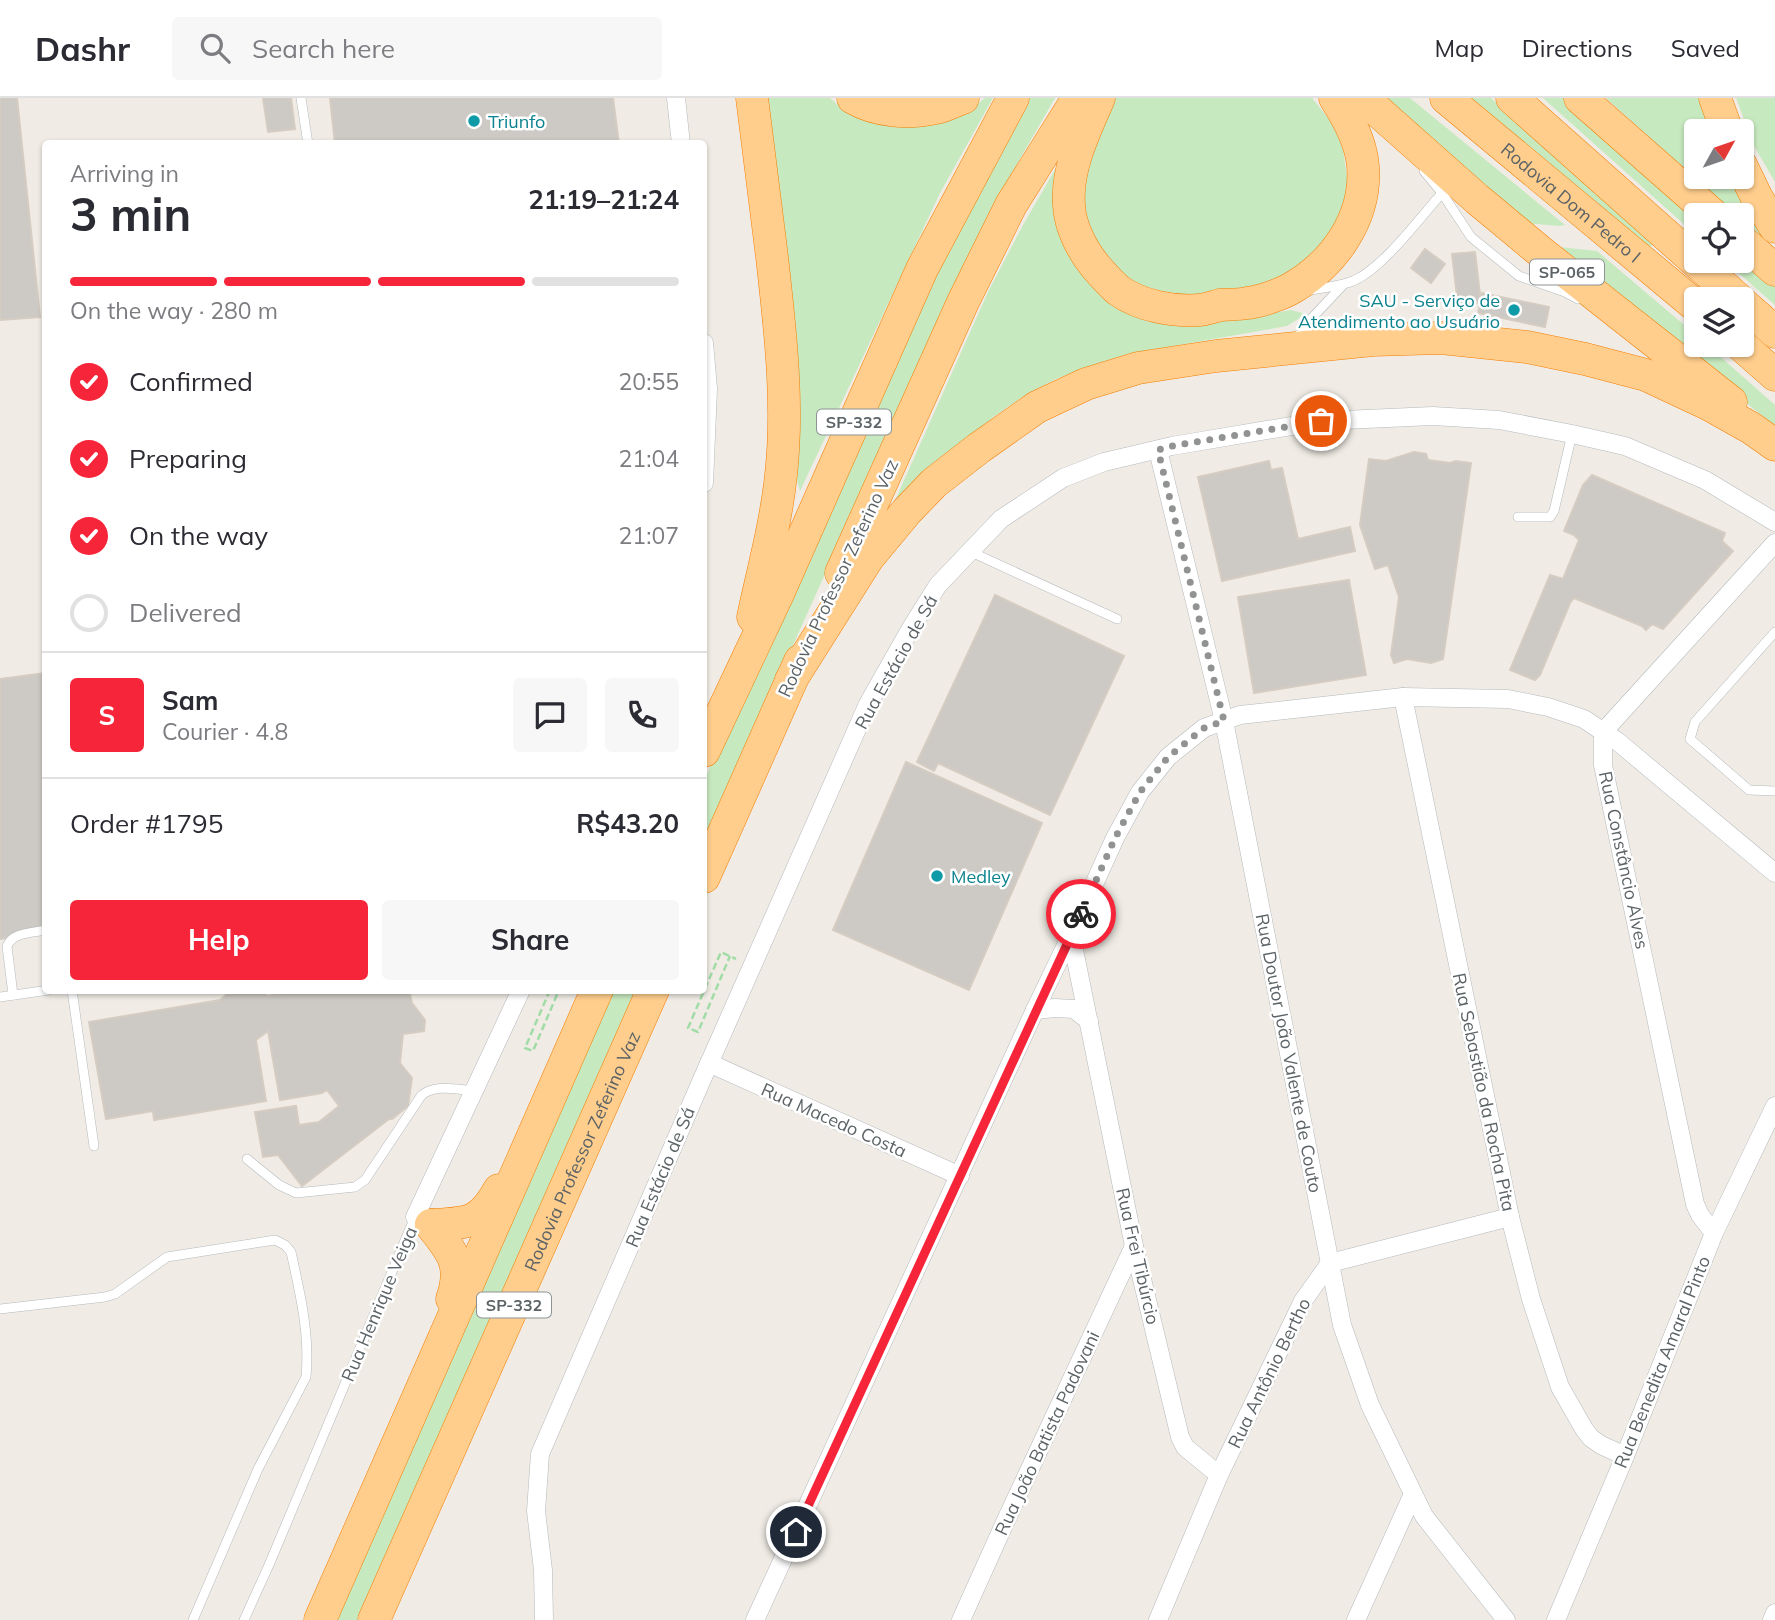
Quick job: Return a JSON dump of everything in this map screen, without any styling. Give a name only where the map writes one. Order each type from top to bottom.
[{"type":"highway","points":[[707,740],[752,624],[776,512],[784,432],[783,369],[777,300],[752,98]]},
{"type":"highway","points":[[853,98],[877,108],[906,111],[937,108],[963,98]]},
{"type":"highway","name":"SP-332","points":[[707,742],[777,596],[922,269],[1013,98]]},
{"type":"highway","name":"Rodovia Professor Zeferino Vaz","points":[[707,870],[968,290],[1011,205],[1078,98]]},
{"type":"highway","points":[[1099,98],[1083,136],[1069,185],[1069,207],[1080,245],[1091,261],[1119,290],[1170,309],[1200,310],[1250,303],[1291,289],[1327,261],[1343,242],[1354,223],[1362,196],[1363,166],[1346,114],[1335,98]]},
{"type":"highway","name":"Rodovia Dom Pedro I","points":[[1446,98],[1684,296]]},
{"type":"highway","name":"Rodovia Dom Pedro I","points":[[1512,98],[1724,287]]},
{"type":"highway","points":[[1580,98],[1699,203]]},
{"type":"highway","points":[[1715,98],[1723,119]]},
{"type":"highway","name":"SP-065","points":[[1364,105],[1542,253],[1718,390],[1775,442]]},
{"type":"highway","points":[[1753,189],[1775,227]]},
{"type":"highway","points":[[1754,251],[1775,270]]},
{"type":"highway","name":"Rodovia Dom Pedro I","points":[[1754,313],[1775,332]]},
{"type":"highway","points":[[791,680],[868,558],[934,483],[1037,407],[1086,384],[1138,368],[1176,361],[1373,340],[1441,338],[1527,347],[1646,375],[1720,411],[1775,442]]},
{"type":"highway","points":[[1754,356],[1775,375]]},
{"type":"highway","name":"SP-332","points":[[320,1620],[595,994]]},
{"type":"highway","name":"Rodovia Professor Zeferino Vaz","points":[[374,1620],[651,994]]},
{"type":"highway","points":[[423,1221],[461,1223],[471,1220],[490,1206],[548,1102]]},
{"type":"highway","points":[[414,1407],[456,1288],[458,1273],[449,1247],[423,1221]]},
{"type":"street","points":[[676,98],[681,140]]},
{"type":"street","points":[[707,377],[707,412]]},
{"type":"street","name":"Rua Estácio de Sá","points":[[544,1620],[543,1570],[536,1511],[540,1454],[868,704],[938,585],[1001,519],[1063,478],[1104,462],[1172,446],[1321,421],[1433,416],[1499,420],[1625,446],[1705,480],[1775,523]]},
{"type":"street","name":"Rua Doutor João Valente de Couto","points":[[1158,450],[1224,721],[1342,1325],[1370,1405],[1424,1516],[1506,1620]]},
{"type":"street","points":[[1604,732],[1775,543]]},
{"type":"street","points":[[755,1620],[1115,838],[1140,792],[1168,757],[1204,728],[1240,715],[1403,696],[1508,699],[1548,707],[1584,719],[1617,741],[1775,873]]},
{"type":"street","name":"Rua Sebastião da Rocha Pita","points":[[1403,696],[1510,1217],[1531,1300],[1560,1387],[1584,1429],[1601,1446],[1625,1456]]},
{"type":"street","name":"Rua Constâncio Alves","points":[[1604,732],[1603,765],[1695,1204],[1714,1233]]},
{"type":"street","name":"Rua Frei Tibúrcio","points":[[1071,935],[1135,1246],[1182,1442],[1219,1475]]},
{"type":"street","name":"Rua Henrique Veiga","points":[[423,1221],[475,1091],[519,994]]},
{"type":"street","points":[[1035,1010],[1074,1009],[1089,1021]]},
{"type":"street","name":"Rua Macedo Costa","points":[[709,1063],[960,1176]]},
{"type":"street","name":"Rua Benedita Amaral Pinto","points":[[1556,1620],[1714,1233],[1775,1106]]},
{"type":"street","points":[[1330,1263],[1510,1217]]},
{"type":"street","name":"Rua João Batista Padovani","points":[[961,1620],[1135,1246]]},
{"type":"street","name":"Rua Antônio Bertho","points":[[1158,1620],[1219,1475],[1303,1301],[1330,1263]]},
{"type":"street","points":[[1356,1620],[1413,1494]]},
{"type":"street","points":[[1772,1620],[1775,1613]]},
{"type":"lane","points":[[301,98],[307,140]]},
{"type":"lane","points":[[1417,165],[1442,193],[1471,237],[1518,276],[1565,292],[1582,301]]},
{"type":"lane","points":[[1250,303],[1354,281],[1383,260],[1442,193]]},
{"type":"lane","points":[[1251,353],[1307,331],[1310,320],[1345,283]]},
{"type":"lane","points":[[1647,349],[1718,390]]},
{"type":"lane","points":[[1518,517],[1550,517],[1554,511],[1572,433]]},
{"type":"lane","points":[[969,551],[1116,619]]},
{"type":"lane","points":[[1775,632],[1695,722],[1690,739],[1749,790],[1775,792]]},
{"type":"lane","points":[[13,995],[7,946],[9,940],[42,931]]},
{"type":"lane","points":[[0,997],[42,991]]},
{"type":"lane","points":[[73,994],[94,1146]]},
{"type":"lane","points":[[247,1158],[279,1185],[296,1193],[355,1188],[365,1180],[426,1090],[435,1088],[475,1091]]},
{"type":"lane","name":"Rua Henrique Veiga","points":[[244,1620],[423,1221]]},
{"type":"lane","points":[[0,1309],[115,1294],[167,1256],[275,1240],[291,1252],[306,1318],[306,1377],[258,1469],[193,1620]]},
{"type":"path","points":[[703,994],[688,1028],[698,1032],[730,957],[720,952],[707,983]]},
{"type":"path","points":[[548,994],[525,1048],[533,1051],[557,994]]},
{"type":"green space","points":[[765,98],[830,98],[840,107],[865,118],[972,109],[985,98],[993,98],[940,193],[800,491],[793,464]]},
{"type":"green space","points":[[1025,98],[1055,98],[991,209],[950,295],[707,837],[707,774],[880,384]]},
{"type":"green space","points":[[1109,98],[1312,98],[1333,124],[1343,149],[1348,184],[1343,214],[1333,236],[1302,266],[1263,285],[1212,295],[1181,294],[1140,285],[1122,273],[1091,233],[1081,196],[1098,122]]},
{"type":"green space","points":[[1377,98],[1410,98],[1565,225],[1523,223]]},
{"type":"green space","points":[[1465,98],[1491,98],[1655,242],[1650,247]]},
{"type":"green space","points":[[1543,98],[1566,98],[1684,204],[1684,224]]},
{"type":"green space","points":[[1606,98],[1704,98],[1712,119],[1684,119],[1684,169]]},
{"type":"green space","points":[[1736,98],[1775,98],[1775,182],[1754,146],[1754,119],[1744,119]]},
{"type":"green space","points":[[1060,161],[1086,274],[1249,317],[1291,310],[1306,314],[1287,326],[1128,354],[1056,379],[993,417],[893,505],[988,292]]},
{"type":"green space","points":[[1706,189],[1742,189],[1749,203],[1722,203]]},
{"type":"green space","points":[[1754,214],[1765,237],[1763,240],[1754,232]]},
{"type":"green space","points":[[1550,246],[1597,251],[1684,325],[1684,353]]},
{"type":"green space","points":[[1754,267],[1775,286],[1775,305],[1739,273],[1754,273]]},
{"type":"green space","points":[[1689,357],[1721,357],[1775,405],[1775,426]]},
{"type":"green space","points":[[609,994],[637,994],[363,1620],[334,1620]]},
{"type":"building","points":[[0,98],[17,98],[40,317],[0,320]]},
{"type":"building","points":[[263,98],[291,98],[295,129],[268,132]]},
{"type":"building","name":"Triunfo","points":[[330,98],[613,98],[618,140],[335,140]]},
{"type":"building","name":"SAU - Serviço de Atendimento ao Usuário","points":[[1425,249],[1445,264],[1431,283],[1411,268]]},
{"type":"building","name":"SAU - Serviço de Atendimento ao Usuário","points":[[1475,252],[1481,303],[1458,305],[1452,254]]},
{"type":"building","name":"SAU - Serviço de Atendimento ao Usuário","points":[[1482,293],[1549,307],[1545,327],[1478,313]]},
{"type":"building","points":[[1414,452],[1426,454],[1428,460],[1471,463],[1443,659],[1431,663],[1407,659],[1394,663],[1391,655],[1399,597],[1388,565],[1375,569],[1360,525],[1369,459],[1386,461]]},
{"type":"building","points":[[1269,461],[1271,470],[1282,468],[1298,539],[1350,527],[1355,551],[1222,581],[1198,477]]},
{"type":"building","points":[[1592,475],[1725,533],[1722,541],[1733,551],[1663,629],[1652,624],[1646,630],[1574,598],[1540,675],[1535,680],[1510,670],[1550,575],[1563,579],[1579,540],[1564,531],[1583,485]]},
{"type":"building","points":[[1349,580],[1366,675],[1254,693],[1238,597]]},
{"type":"building","points":[[995,595],[1124,656],[1050,815],[938,763],[934,771],[917,762]]},
{"type":"building","points":[[42,674],[42,934],[0,939],[0,679]]},
{"type":"building","name":"Medley","points":[[906,762],[1042,823],[969,990],[833,930]]},
{"type":"building","points":[[227,994],[410,994],[412,1003],[425,1020],[424,1031],[403,1034],[400,1063],[412,1078],[408,1106],[302,1186],[278,1155],[263,1157],[255,1112],[296,1106],[299,1125],[319,1122],[339,1106],[327,1090],[280,1100],[268,1031],[256,1040],[266,1101],[154,1120],[153,1111],[106,1119],[89,1022],[220,1000]]},
{"type":"way so far","points":[[1081,914],[1115,838],[1140,792],[1168,757],[1204,728],[1224,721],[1158,450],[1321,421]]},
{"type":"place","name":"Triunfo","points":[[474,121]]},
{"type":"place","name":"SAU - Serviço de Atendimento ao Usuário","points":[[1514,310]]},
{"type":"place","name":"Medley","points":[[937,876]]},
{"type":"route","points":[[796,1532],[1081,914]]}]
